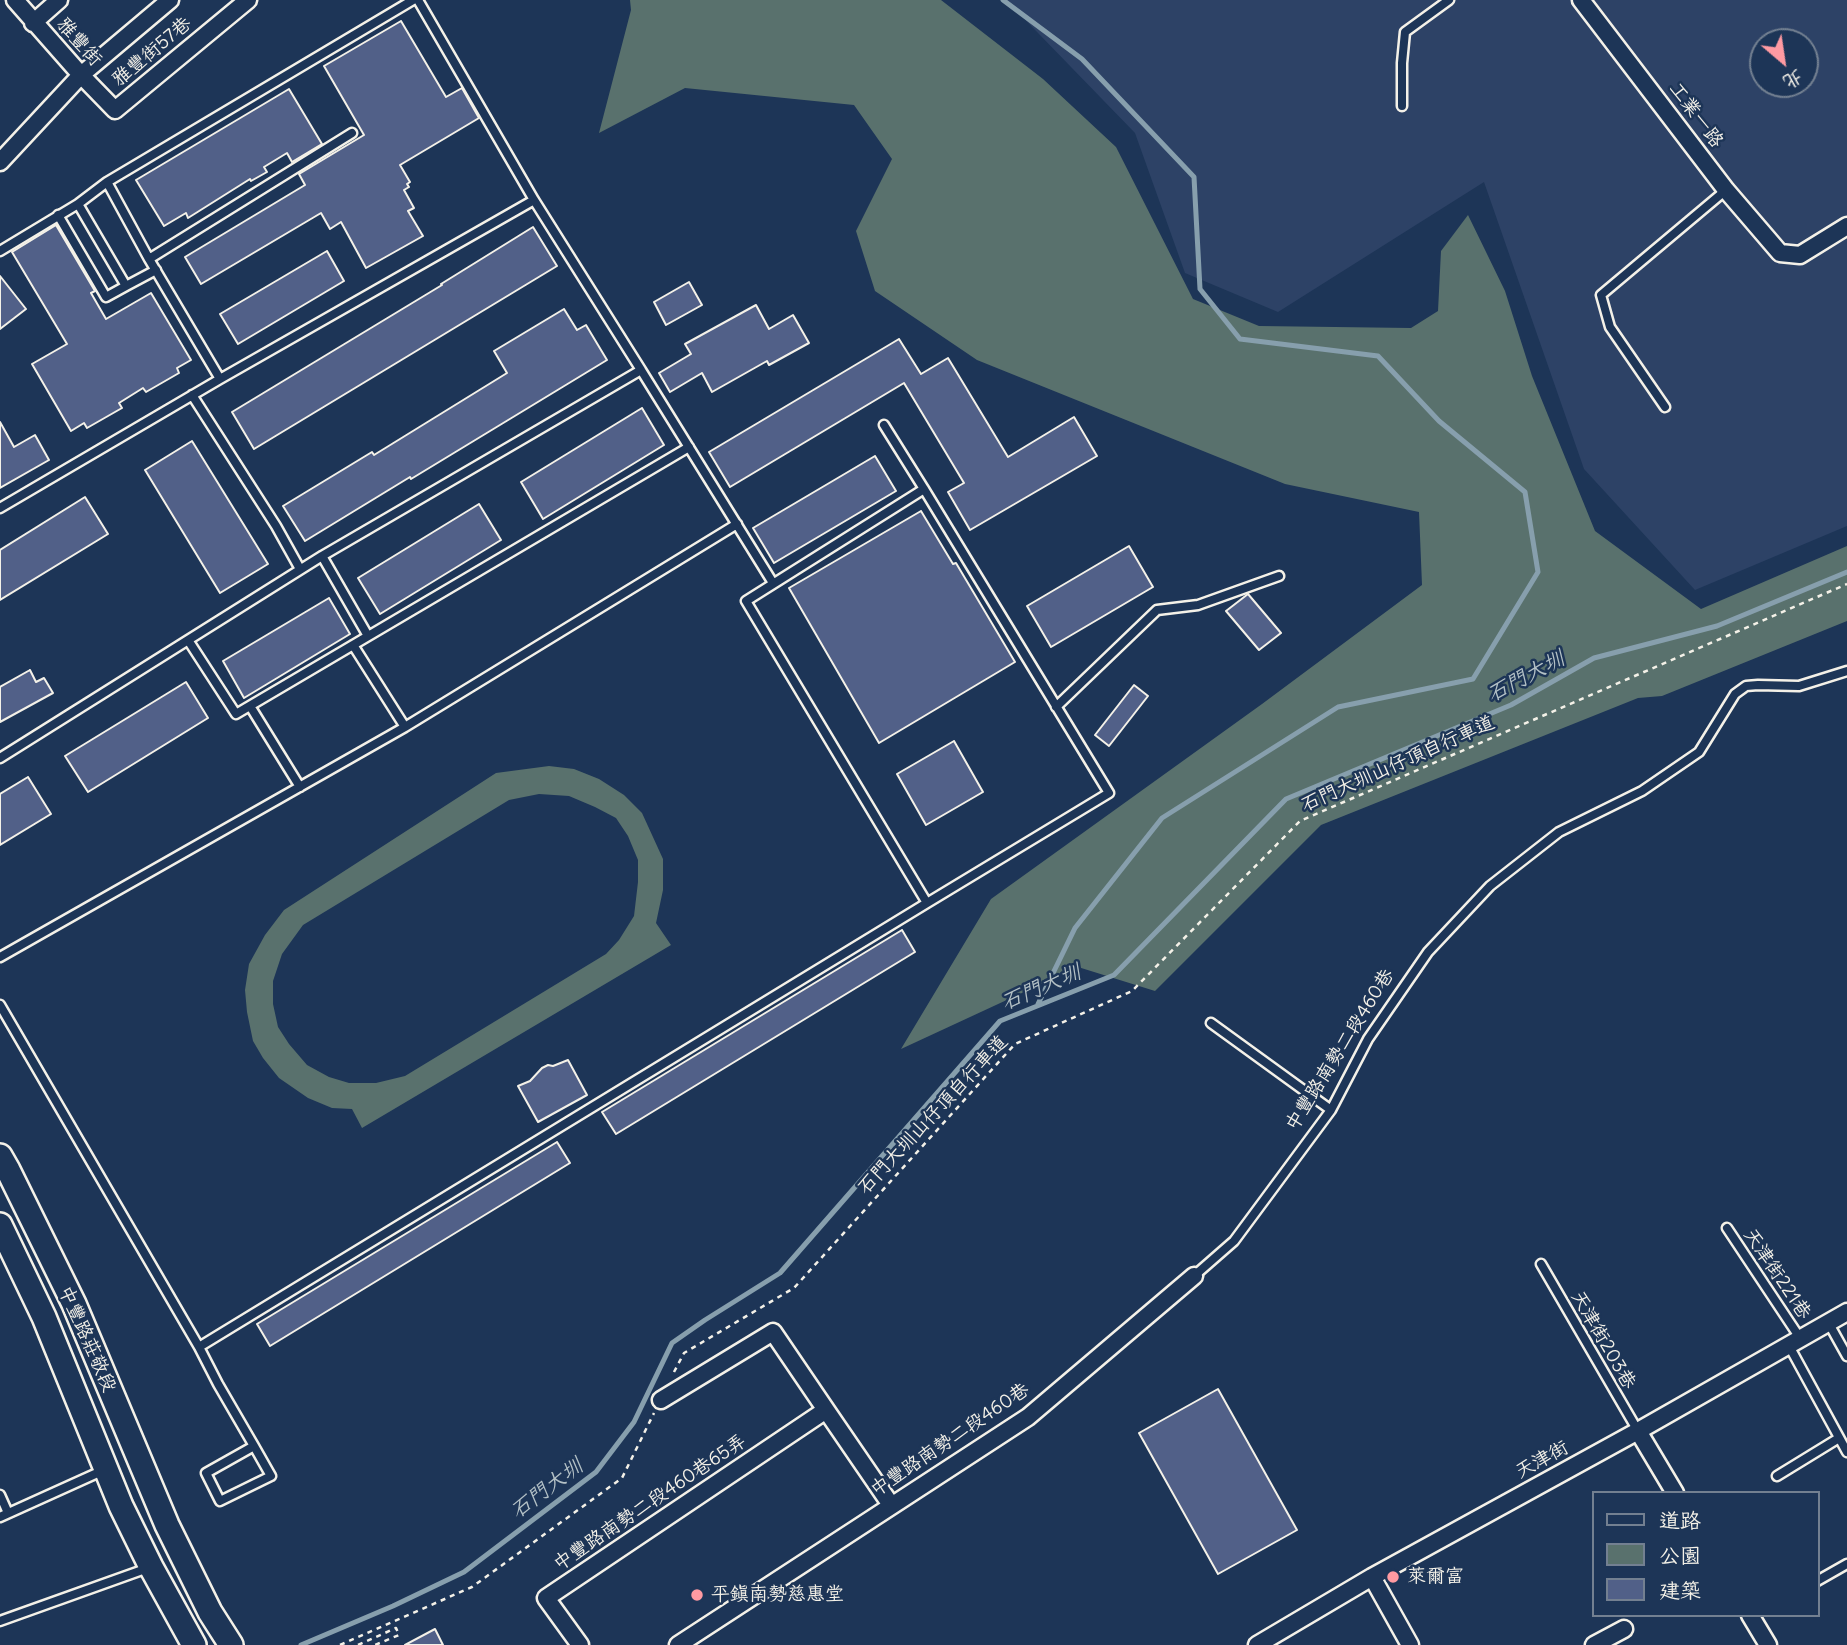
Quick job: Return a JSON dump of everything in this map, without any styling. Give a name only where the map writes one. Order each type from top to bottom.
[{"type":"main road","name":"中豐路莊敬段","points":[[0,1156],[74,1304],[167,1525],[210,1612],[231,1645]]},
{"type":"main road","name":"中豐路莊敬段","points":[[0,1225],[44,1317],[121,1506],[194,1645]]},
{"type":"street","name":"雅豐街","points":[[15,0],[33,23],[115,110]]},
{"type":"street","points":[[33,23],[59,0]]},
{"type":"street","points":[[0,162],[81,75],[170,0]]},
{"type":"street","name":"雅豐街57巷","points":[[115,110],[248,0]]},
{"type":"street","name":"工業一路","points":[[1581,0],[1726,190],[1780,253],[1800,255],[1847,226]]},
{"type":"street","name":"中豐路南勢二段460巷","points":[[678,1645],[1028,1417],[1194,1276]]},
{"type":"street","name":"天津街","points":[[1257,1645],[1372,1577],[1847,1312]]},
{"type":"street","points":[[661,1400],[773,1332],[891,1505]]},
{"type":"street","name":"中豐路南勢二段460巷65弄","points":[[580,1645],[546,1598],[825,1410]]},
{"type":"street","points":[[1638,1431],[1674,1491]]},
{"type":"street","points":[[1372,1577],[1410,1645]]},
{"type":"street","points":[[1754,1617],[1768,1645]]},
{"type":"street","points":[[1594,1645],[1623,1629]]},
{"type":"lane","points":[[0,251],[78,204],[107,182],[416,0],[534,200],[773,583]]},
{"type":"lane","points":[[1402,106],[1405,32],[1449,0]]},
{"type":"lane","points":[[149,258],[352,133]]},
{"type":"lane","points":[[107,182],[220,379]]},
{"type":"lane","points":[[1665,407],[1610,327],[1601,295],[1726,190]]},
{"type":"lane","points":[[0,508],[534,200]]},
{"type":"lane","points":[[78,204],[126,286]]},
{"type":"lane","points":[[58,215],[106,297],[156,270]]},
{"type":"lane","points":[[0,758],[300,569],[640,370]]},
{"type":"lane","points":[[192,395],[276,526],[300,569]]},
{"type":"lane","points":[[199,1347],[1109,793],[884,425]]},
{"type":"lane","points":[[188,640],[236,714],[689,447]]},
{"type":"lane","points":[[923,489],[746,601],[928,903]]},
{"type":"lane","points":[[0,957],[405,727],[737,524]]},
{"type":"lane","points":[[322,556],[368,636]]},
{"type":"lane","points":[[1056,707],[1157,610],[1198,605],[1279,576]]},
{"type":"lane","points":[[353,645],[405,727]]},
{"type":"lane","name":"中豐路南勢二段460巷","points":[[1194,1276],[1234,1241],[1331,1110],[1368,1039],[1428,952],[1490,886],[1559,832],[1642,791],[1699,752],[1735,694],[1746,686],[1799,686],[1847,671]]},
{"type":"lane","points":[[250,706],[300,787]]},
{"type":"lane","points":[[0,1005],[199,1347],[271,1476],[220,1501],[206,1473],[254,1446]]},
{"type":"lane","points":[[1211,1023],[1331,1110]]},
{"type":"lane","name":"天津街221巷","points":[[1727,1228],[1794,1341],[1847,1452]]},
{"type":"lane","name":"天津街203巷","points":[[1541,1264],[1638,1431]]},
{"type":"lane","points":[[1828,1322],[1847,1356]]},
{"type":"lane","points":[[1777,1476],[1839,1438]]},
{"type":"lane","points":[[0,1495],[4,1515],[107,1468]]},
{"type":"lane","points":[[1819,1580],[1847,1564]]},
{"type":"lane","points":[[0,1621],[151,1567]]},
{"type":"path","name":"石門大圳山仔頂自行車道","points":[[340,1645],[472,1587],[622,1478],[684,1353],[794,1288],[1015,1044],[1132,991],[1300,821],[1847,584]]},
{"type":"path","points":[[358,1645],[396,1628],[398,1635],[376,1645]]},
{"type":"shaded area","points":[[1006,0],[1847,0],[1847,526],[1695,590],[1584,469],[1484,182],[1278,312],[1185,273],[1135,133]]},
{"type":"green space","points":[[630,0],[941,0],[1043,79],[1116,147],[1193,299],[1259,326],[1411,328],[1438,311],[1441,251],[1468,215],[1505,291],[1532,376],[1595,531],[1701,609],[1847,546],[1847,621],[1662,696],[1638,698],[1321,825],[1155,991],[1078,967],[901,1049],[991,899],[1422,585],[1419,512],[1285,484],[977,360],[875,291],[856,231],[892,159],[854,105],[685,88],[599,133],[631,10]]},
{"type":"green space","points":[[549,766],[574,769],[599,779],[624,795],[642,813],[663,859],[663,890],[656,923],[671,945],[362,1128],[352,1109],[332,1108],[308,1098],[279,1078],[263,1058],[253,1041],[247,1012],[245,990],[249,964],[265,935],[284,910],[496,773]],"holes":[[[539,794],[569,796],[616,818],[628,836],[638,860],[634,916],[619,940],[606,954],[405,1076],[376,1083],[349,1083],[329,1077],[307,1065],[278,1027],[273,1004],[273,981],[282,954],[303,925],[509,800]]]},
{"type":"building","points":[[401,21],[446,97],[462,88],[479,118],[400,165],[410,182],[407,184],[409,187],[404,190],[414,208],[408,211],[423,236],[366,268],[341,222],[330,229],[321,213],[201,284],[185,257],[305,185],[299,174],[364,135],[324,66]]},
{"type":"building","points":[[289,89],[322,144],[292,162],[287,153],[264,167],[267,172],[251,181],[250,179],[188,218],[186,213],[164,226],[136,180]]},
{"type":"building","points":[[56,225],[95,291],[91,293],[106,319],[151,293],[191,360],[177,368],[179,373],[146,392],[143,388],[119,403],[122,408],[87,428],[84,423],[71,431],[32,364],[67,344],[12,252]]},
{"type":"building","points":[[533,227],[557,266],[254,449],[232,412]]},
{"type":"building","points":[[327,251],[344,281],[238,344],[220,314]]},
{"type":"building","points":[[0,276],[26,309],[0,329]]},
{"type":"building","points":[[689,282],[702,305],[666,325],[654,302]]},
{"type":"building","points":[[756,305],[769,329],[793,315],[809,343],[769,365],[767,361],[712,392],[702,373],[670,392],[659,373],[691,354],[685,344]]},
{"type":"building","points":[[564,309],[577,330],[586,325],[607,360],[305,541],[283,506],[372,452],[374,455],[507,373],[494,351]]},
{"type":"building","points":[[899,339],[921,374],[948,358],[1008,457],[1074,417],[1097,456],[970,530],[948,492],[964,483],[904,383],[730,487],[709,452]]},
{"type":"building","points":[[642,408],[664,445],[543,519],[521,482]]},
{"type":"building","points":[[0,422],[14,447],[35,435],[49,460],[0,488]]},
{"type":"building","points":[[192,441],[268,564],[220,593],[145,470]]},
{"type":"building","points":[[875,456],[896,491],[774,563],[753,528]]},
{"type":"building","points":[[85,497],[108,534],[0,600],[0,550]]},
{"type":"building","points":[[479,504],[501,540],[380,614],[358,578]]},
{"type":"building","points":[[921,511],[953,564],[956,563],[1015,662],[879,743],[789,588]]},
{"type":"building","points":[[1129,546],[1153,587],[1051,647],[1027,606]]},
{"type":"building","points":[[1248,594],[1281,633],[1259,650],[1226,611]]},
{"type":"building","points":[[329,598],[350,634],[244,698],[223,661]]},
{"type":"building","points":[[30,670],[36,682],[44,678],[53,693],[0,722],[0,687]]},
{"type":"building","points":[[186,682],[208,718],[88,792],[65,756]]},
{"type":"building","points":[[1134,685],[1148,696],[1109,746],[1095,735]]},
{"type":"building","points":[[954,741],[983,792],[926,825],[897,774]]},
{"type":"building","points":[[28,777],[51,814],[0,845],[0,794]]},
{"type":"building","points":[[902,930],[915,952],[616,1134],[602,1112]]},
{"type":"building","points":[[568,1060],[587,1095],[538,1122],[518,1086],[530,1081],[542,1068]]},
{"type":"building","points":[[557,1142],[570,1163],[270,1346],[257,1324]]},
{"type":"building","points":[[1218,1389],[1297,1530],[1218,1574],[1139,1433]]},
{"type":"building","points":[[435,1629],[443,1645],[405,1645]]},
{"type":"waterway","points":[[1003,0],[1082,59],[1194,177],[1200,289],[1240,339],[1378,356],[1439,421],[1525,492],[1538,572],[1473,679],[1338,707],[1162,818],[1075,928],[1038,1004]]},
{"type":"waterway","name":"石門大圳","points":[[301,1645],[464,1572],[596,1472],[634,1422],[672,1343],[780,1273],[1000,1021],[1114,975],[1286,799],[1511,705],[1594,658],[1717,626],[1847,572]]},
{"type":"place","name":"萊爾富","points":[[1393,1577]]},
{"type":"place","name":"平鎮南勢慈惠堂","points":[[697,1595]]}]
